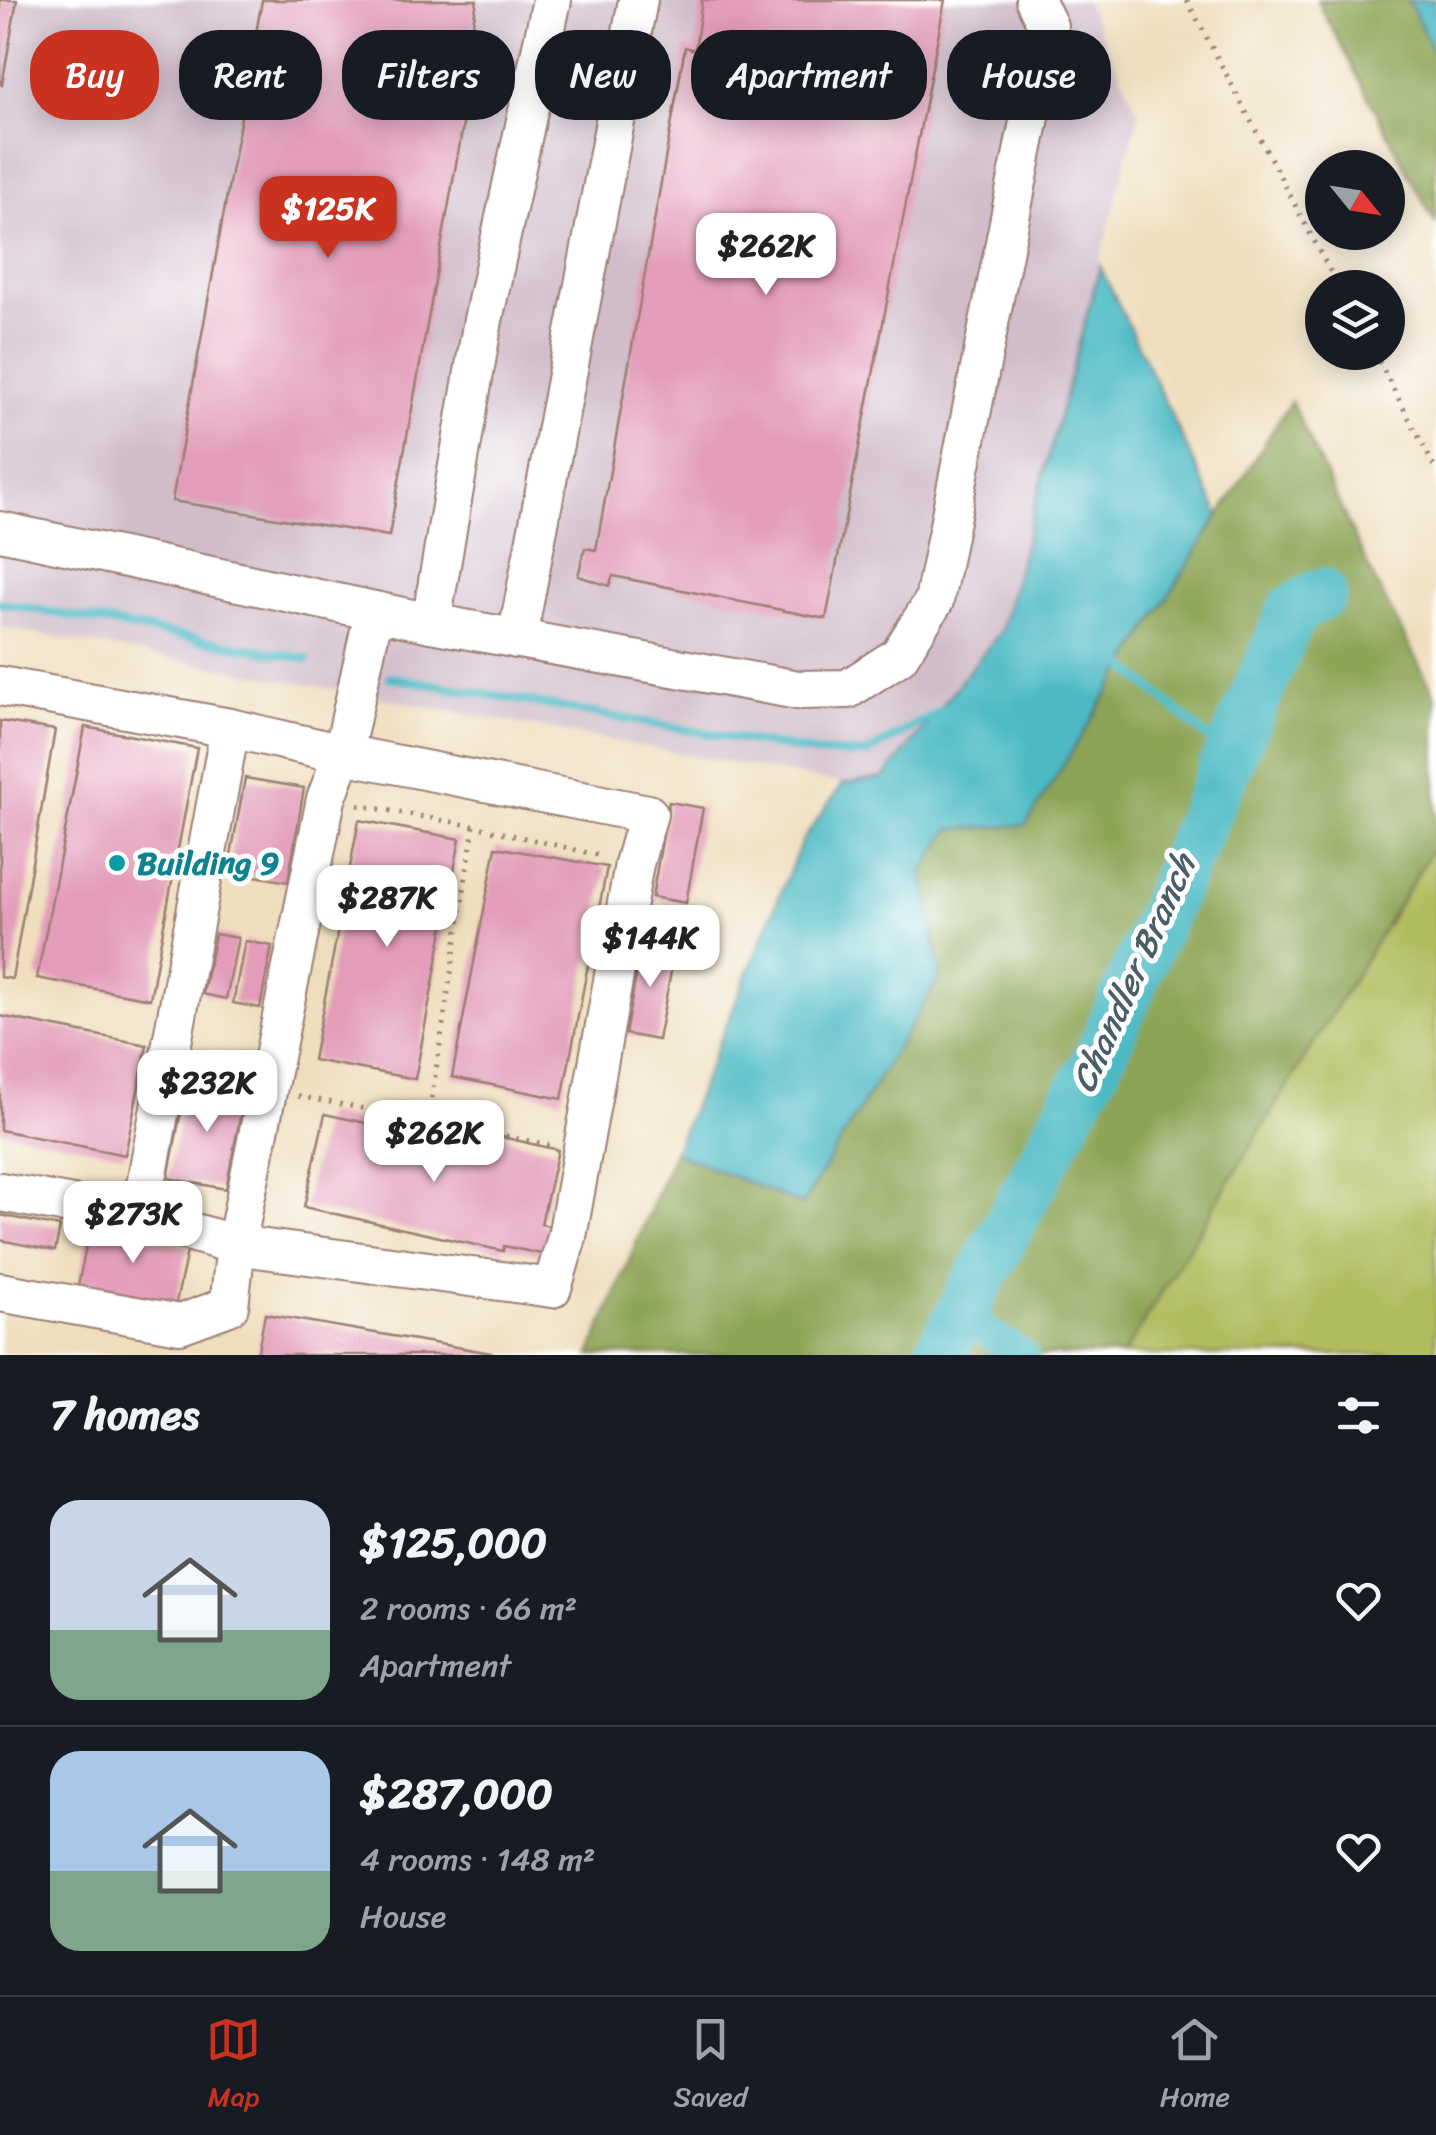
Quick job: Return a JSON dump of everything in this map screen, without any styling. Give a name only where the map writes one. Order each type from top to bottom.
[{"type":"street","points":[[431,623],[483,320],[552,0]]},
{"type":"street","points":[[517,639],[638,0]]},
{"type":"street","points":[[0,531],[431,623],[798,690],[848,689],[899,656],[934,602],[1048,26],[1034,0]]},
{"type":"street","points":[[0,1292],[180,1324],[229,1306],[236,1245],[265,1090],[326,799],[344,754],[374,612]]},
{"type":"street","points":[[0,686],[230,728],[648,814],[634,864],[583,1153],[552,1288],[236,1245],[140,1217],[0,1192]]},
{"type":"street","points":[[140,1217],[230,728]]},
{"type":"path","points":[[1186,0],[1329,270]]},
{"type":"path","points":[[1383,370],[1436,470]]},
{"type":"path","points":[[326,799],[474,826],[634,864]]},
{"type":"path","points":[[428,1121],[474,826]]},
{"type":"path","points":[[265,1090],[583,1153]]},
{"type":"shaded area","points":[[0,0],[1085,0],[1099,30],[947,30],[947,120],[1111,120],[1111,54],[1139,113],[1001,631],[883,779],[843,784],[0,627]]},
{"type":"green space","points":[[1317,0],[1409,0],[1436,60],[1436,225],[1405,166],[1405,150],[1396,150]]},
{"type":"green space","points":[[1291,401],[1374,579],[1436,696],[1436,843],[1123,1355],[590,1355],[674,1152],[802,1205],[940,976],[923,872],[950,829],[1026,824]]},
{"type":"green space","points":[[1436,843],[1436,1355],[1123,1355]]},
{"type":"water","points":[[1409,0],[1436,0],[1436,60]]},
{"type":"water","points":[[1100,266],[1219,515],[1026,825],[950,829],[923,872],[940,976],[802,1205],[674,1152],[802,841],[843,784],[884,778],[1001,631]]},
{"type":"building","points":[[0,0],[17,0],[2,85],[0,84]]},
{"type":"building","points":[[262,0],[477,0],[472,30],[342,30],[342,120],[464,120],[389,536],[172,501],[240,120],[322,120],[322,30],[257,30]]},
{"type":"building","points":[[702,0],[945,0],[927,94],[927,30],[698,30]]},
{"type":"building","points":[[685,47],[691,49],[691,120],[922,120],[826,619],[613,576],[609,586],[578,576],[585,548],[596,550]]},
{"type":"building","points":[[0,721],[55,730],[12,979],[0,977]]},
{"type":"building","name":"Building 9","points":[[85,727],[197,748],[150,999],[37,978]]},
{"type":"building","points":[[245,778],[304,788],[288,882],[228,871]]},
{"type":"building","points":[[669,802],[703,808],[686,903],[652,897]]},
{"type":"building","points":[[359,820],[460,839],[415,1079],[313,1060]]},
{"type":"building","points":[[496,847],[607,867],[562,1099],[452,1077]]},
{"type":"building","points":[[215,934],[238,938],[226,999],[203,994]]},
{"type":"building","points":[[643,939],[676,945],[658,1040],[625,1034]]},
{"type":"building","points":[[245,941],[272,946],[260,1008],[233,1003]]},
{"type":"building","points":[[0,1016],[147,1045],[125,1155],[0,1130]]},
{"type":"building","points":[[187,1081],[245,1092],[226,1189],[168,1178]]},
{"type":"building","points":[[325,1114],[495,1152],[498,1136],[558,1150],[541,1224],[552,1227],[546,1255],[504,1246],[503,1251],[304,1207]]},
{"type":"building","points":[[0,1215],[60,1227],[55,1251],[0,1240]]},
{"type":"building","points":[[90,1226],[188,1247],[175,1307],[78,1286]]},
{"type":"building","points":[[265,1314],[491,1353],[257,1355]]},
{"type":"waterway","name":"Chandler Branch","points":[[939,1355],[1101,1054],[1293,610],[1321,594]]},
{"type":"waterway","points":[[0,603],[307,659]]},
{"type":"waterway","points":[[1117,659],[1228,755]]},
{"type":"waterway","points":[[390,677],[817,753],[866,754],[942,710]]},
{"type":"waterway","points":[[961,1316],[1023,1355]]},
{"type":"place","name":"Building 9","points":[[117,863]]}]
